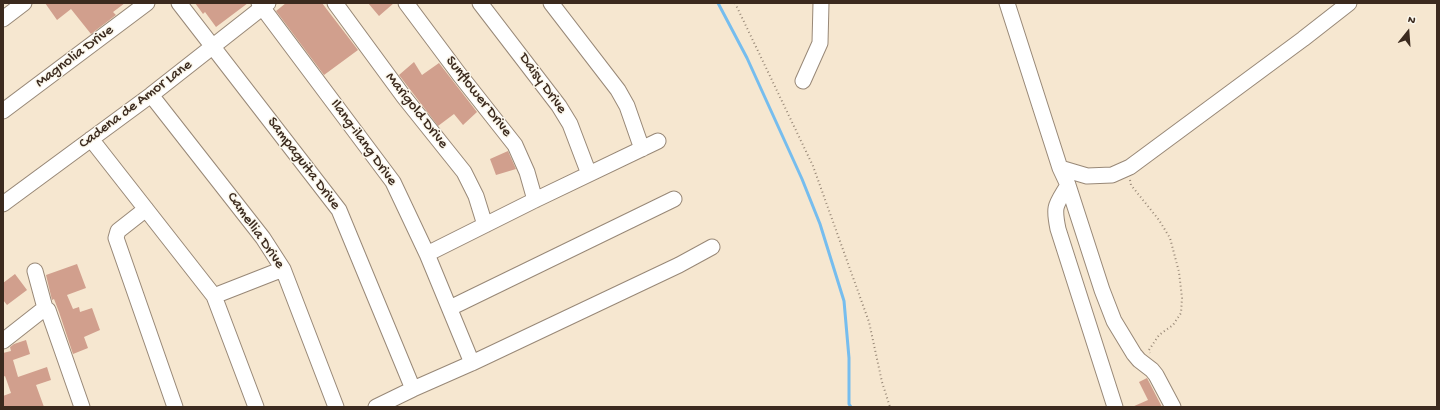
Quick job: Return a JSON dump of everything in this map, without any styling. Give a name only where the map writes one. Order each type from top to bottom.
[{"type":"street","points":[[3,19],[24,3]]},
{"type":"street","name":"Magnolia Drive","points":[[3,111],[147,3]]},
{"type":"street","name":"Sampaguita Drive","points":[[179,3],[339,210],[413,389]]},
{"type":"street","name":"Marigold Drive","points":[[335,3],[404,97],[464,172],[476,196],[485,226]]},
{"type":"street","name":"Sunflower Drive","points":[[406,3],[459,74],[515,144],[527,172],[535,200]]},
{"type":"street","name":"Daisy Drive","points":[[480,3],[559,106],[570,124],[589,174]]},
{"type":"street","points":[[551,3],[618,90],[627,106],[642,149]]},
{"type":"street","points":[[803,81],[820,43],[821,3]]},
{"type":"street","points":[[1007,3],[1060,168],[1068,185],[1102,290],[1114,321],[1134,354],[1152,370],[1173,407]]},
{"type":"street","points":[[1060,168],[1087,176],[1112,175],[1130,168],[1349,3]]},
{"type":"street","name":"Cadena de Amor Lane","points":[[3,204],[91,138],[152,95],[213,47],[263,4]]},
{"type":"street","name":"Ilang-ilang Drive","points":[[263,4],[393,182],[427,254],[472,362]]},
{"type":"street","name":"Camellia Drive","points":[[152,95],[263,238],[283,268],[336,407]]},
{"type":"street","points":[[91,138],[214,296],[256,407]]},
{"type":"street","points":[[427,254],[658,141]]},
{"type":"street","points":[[1068,185],[1056,205],[1055,213],[1058,229],[1115,407]]},
{"type":"street","points":[[450,308],[674,199]]},
{"type":"street","points":[[146,209],[118,231],[116,238],[175,407]]},
{"type":"street","points":[[376,407],[680,265],[712,247]]},
{"type":"street","points":[[214,296],[283,268]]},
{"type":"street","points":[[35,271],[45,308],[48,310],[82,407]]},
{"type":"street","points":[[3,341],[45,308]]},
{"type":"path","points":[[735,3],[813,166],[869,322],[882,382],[890,407]]},
{"type":"path","points":[[1130,168],[1129,176],[1131,185],[1159,220],[1170,238],[1181,291],[1181,313],[1173,325],[1159,335],[1149,350],[1152,370]]},
{"type":"building","points":[[45,3],[125,3],[113,12],[116,15],[91,34],[71,9],[57,20]]},
{"type":"building","points":[[195,3],[248,3],[216,27],[205,12],[203,14]]},
{"type":"building","points":[[286,3],[322,3],[358,50],[324,75],[276,11]]},
{"type":"building","points":[[368,3],[394,3],[379,16]]},
{"type":"building","points":[[414,62],[422,75],[439,63],[477,112],[463,125],[454,114],[438,126],[399,75]]},
{"type":"building","points":[[508,151],[516,169],[496,175],[490,159]]},
{"type":"building","points":[[77,264],[86,288],[67,295],[73,309],[79,307],[80,312],[92,308],[100,330],[84,337],[88,348],[73,354],[54,299],[52,300],[46,275]]},
{"type":"building","points":[[15,274],[27,290],[7,305],[3,300],[3,283]]},
{"type":"building","points":[[26,340],[30,354],[13,360],[18,377],[47,367],[51,380],[36,385],[44,407],[3,407],[3,396],[11,393],[5,376],[3,377],[3,353],[11,351],[10,347],[14,344]]},
{"type":"building","points":[[1147,378],[1162,407],[1132,407],[1148,400],[1139,382]]},
{"type":"waterway","points":[[718,3],[747,58],[802,179],[820,224],[844,301],[849,358],[849,404],[851,407]]}]
